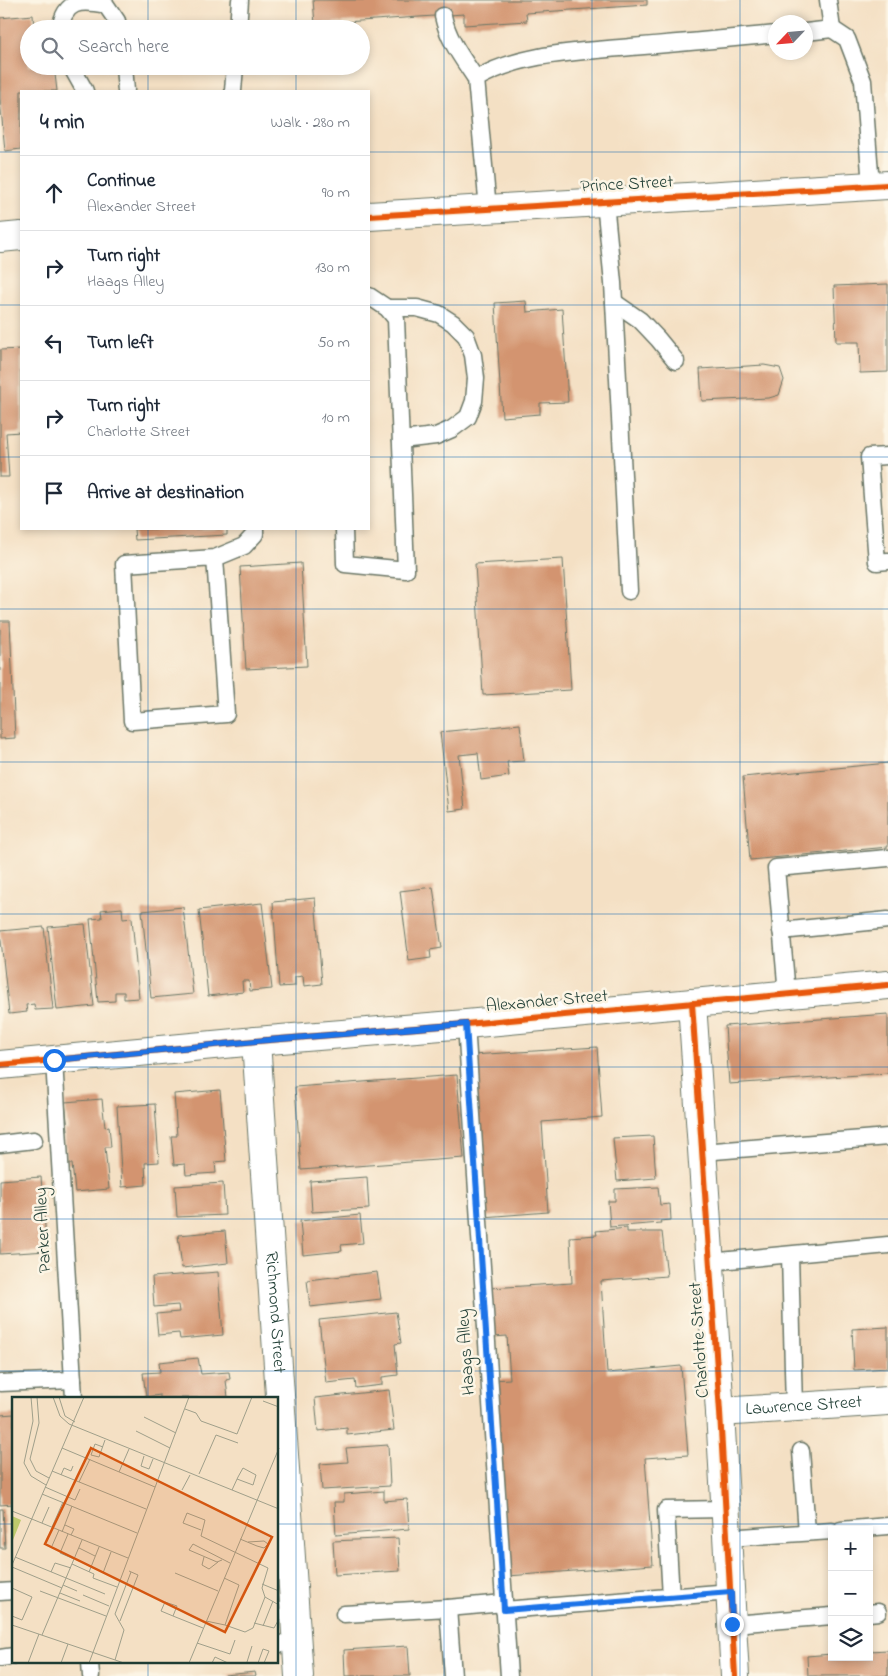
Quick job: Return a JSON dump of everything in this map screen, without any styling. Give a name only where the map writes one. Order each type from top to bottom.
[{"type":"street","name":"Prince Street","points":[[370,216],[879,185]]},
{"type":"street","points":[[0,238],[20,236]]},
{"type":"street","name":"Alexander Street","points":[[0,1066],[256,1041],[466,1024],[888,985]]},
{"type":"street","name":"Charlotte Street","points":[[692,1003],[736,1676]]},
{"type":"street","name":"Richmond Street","points":[[256,1041],[274,1397]]},
{"type":"street","name":"Lawrence Street","points":[[720,1412],[888,1401]]},
{"type":"street","name":"Richmond Street","points":[[279,1488],[287,1644],[299,1676]]},
{"type":"lane","points":[[239,20],[240,0]]},
{"type":"lane","points":[[828,0],[832,29]]},
{"type":"lane","points":[[62,20],[63,14],[72,4],[91,2],[106,6],[116,20]]},
{"type":"lane","points":[[443,16],[448,33],[457,51],[476,79],[488,209]]},
{"type":"lane","points":[[813,31],[832,29],[847,39],[863,81],[879,185]]},
{"type":"lane","points":[[476,79],[509,64],[551,55],[768,35]]},
{"type":"lane","points":[[76,75],[85,90]]},
{"type":"lane","points":[[125,75],[126,90]]},
{"type":"lane","points":[[233,90],[234,75]]},
{"type":"lane","points":[[605,202],[614,302],[629,591]]},
{"type":"lane","points":[[344,530],[345,564],[406,570],[396,320],[387,308],[370,297]]},
{"type":"lane","points":[[614,302],[640,320],[676,361]]},
{"type":"lane","points":[[387,308],[417,308],[438,314],[453,324],[466,336],[473,355],[476,378],[474,401],[468,417],[452,429],[436,436],[401,440]]},
{"type":"lane","points":[[888,456],[869,457],[877,562],[888,561]]},
{"type":"lane","points":[[215,558],[226,714],[132,721],[124,564],[215,558],[244,546],[255,534],[255,530]]},
{"type":"lane","points":[[787,994],[776,868],[888,858]]},
{"type":"lane","points":[[781,930],[888,920]]},
{"type":"lane","name":"Haags Alley","points":[[466,1024],[509,1676]]},
{"type":"lane","name":"Parker Alley","points":[[54,1060],[74,1397]]},
{"type":"lane","points":[[702,1152],[888,1137]]},
{"type":"lane","points":[[0,1144],[34,1140]]},
{"type":"lane","points":[[710,1262],[888,1245]]},
{"type":"lane","points":[[790,1255],[794,1407]]},
{"type":"lane","points":[[0,1383],[73,1380]]},
{"type":"lane","points":[[801,1451],[807,1532]]},
{"type":"lane","points":[[671,1597],[666,1510],[726,1509]]},
{"type":"lane","points":[[873,1527],[888,1526]]},
{"type":"lane","points":[[727,1538],[828,1530]]},
{"type":"lane","points":[[344,1614],[504,1607],[731,1592]]},
{"type":"lane","points":[[448,1608],[453,1676]]},
{"type":"lane","points":[[732,1624],[828,1616]]},
{"type":"building","points":[[313,0],[647,0],[647,5],[526,13],[527,21],[464,25],[464,14],[370,20],[315,20]]},
{"type":"building","points":[[33,15],[33,20],[20,20],[20,75],[55,75],[57,90],[20,90],[20,149],[5,151],[0,98],[0,18]]},
{"type":"building","points":[[888,284],[888,372],[860,373],[859,342],[836,342],[834,286]]},
{"type":"building","points":[[526,301],[527,312],[562,309],[568,402],[540,403],[540,414],[502,417],[495,303]]},
{"type":"building","points":[[20,349],[20,432],[6,433],[9,477],[0,477],[0,350]]},
{"type":"building","points":[[764,365],[780,368],[784,380],[779,395],[769,398],[702,401],[700,369]]},
{"type":"building","points":[[134,530],[227,530],[227,535],[135,540]]},
{"type":"building","points":[[563,559],[571,690],[483,695],[475,564]]},
{"type":"building","points":[[301,563],[307,666],[246,669],[240,567]]},
{"type":"building","points":[[0,621],[10,621],[15,738],[0,739]]},
{"type":"building","points":[[520,724],[524,761],[507,762],[509,776],[481,780],[478,753],[459,755],[465,809],[449,811],[440,732]]},
{"type":"building","points":[[888,763],[888,847],[750,860],[743,777]]},
{"type":"building","points":[[433,887],[442,948],[430,950],[431,958],[409,961],[400,891]]},
{"type":"building","points":[[315,898],[322,984],[304,986],[303,976],[295,977],[295,986],[279,987],[273,902]]},
{"type":"building","points":[[262,903],[272,989],[250,991],[249,981],[242,981],[243,992],[208,996],[199,910]]},
{"type":"building","points":[[183,907],[193,994],[151,998],[142,911]]},
{"type":"building","points":[[122,908],[123,919],[132,918],[139,998],[124,999],[124,992],[115,992],[115,1001],[98,1002],[90,919],[102,918],[101,910]]},
{"type":"building","points":[[85,924],[94,1006],[57,1010],[48,927]]},
{"type":"building","points":[[44,927],[53,1009],[35,1010],[34,1004],[26,1005],[27,1012],[9,1014],[0,931]]},
{"type":"building","points":[[888,1014],[888,1073],[729,1084],[725,1026]]},
{"type":"building","points":[[597,1047],[602,1117],[542,1122],[548,1212],[483,1217],[472,1055]]},
{"type":"building","points":[[457,1075],[464,1158],[301,1170],[295,1087]]},
{"type":"building","points":[[220,1090],[226,1161],[215,1162],[216,1173],[186,1175],[185,1164],[174,1165],[171,1136],[177,1136],[174,1094]]},
{"type":"building","points":[[102,1099],[105,1127],[109,1126],[111,1147],[105,1147],[109,1189],[75,1192],[72,1164],[67,1164],[64,1130],[68,1130],[65,1102]]},
{"type":"building","points":[[155,1104],[159,1162],[145,1163],[146,1185],[122,1187],[117,1106]]},
{"type":"building","points":[[653,1136],[656,1178],[617,1181],[613,1138]]},
{"type":"building","points":[[41,1177],[47,1251],[0,1254],[0,1180]]},
{"type":"building","points":[[367,1177],[369,1209],[312,1212],[310,1181]]},
{"type":"building","points":[[223,1183],[225,1215],[177,1217],[175,1186]]},
{"type":"building","points":[[658,1187],[660,1205],[670,1204],[671,1220],[660,1221],[661,1223],[610,1227],[608,1201],[615,1201],[615,1189]]},
{"type":"building","points":[[360,1215],[363,1243],[341,1245],[342,1251],[303,1255],[300,1221]]},
{"type":"building","points":[[627,1228],[627,1232],[662,1232],[667,1276],[601,1281],[607,1373],[681,1366],[688,1455],[645,1458],[653,1565],[508,1576],[492,1380],[510,1379],[507,1336],[493,1337],[490,1288],[572,1283],[570,1237],[597,1235],[596,1231]]},
{"type":"building","points":[[225,1231],[228,1263],[182,1268],[178,1235]]},
{"type":"building","points":[[218,1272],[223,1335],[180,1339],[179,1333],[158,1335],[156,1314],[179,1312],[178,1305],[154,1307],[152,1277]]},
{"type":"building","points":[[377,1272],[381,1299],[310,1307],[307,1280]]},
{"type":"building","points":[[396,1312],[401,1343],[395,1344],[398,1375],[382,1377],[382,1385],[356,1388],[355,1380],[326,1383],[319,1320]]},
{"type":"building","points":[[888,1327],[888,1368],[854,1370],[852,1329]]},
{"type":"building","points":[[198,1358],[201,1374],[229,1372],[230,1379],[226,1380],[228,1397],[160,1397],[160,1395],[146,1397],[143,1373],[160,1372],[159,1362]]},
{"type":"building","points":[[389,1390],[394,1430],[347,1435],[347,1428],[318,1431],[315,1398]]},
{"type":"building","points":[[12,1414],[12,1504],[0,1505],[0,1415]]},
{"type":"building","points":[[388,1445],[390,1486],[322,1490],[320,1464],[348,1462],[346,1448]]},
{"type":"building","points":[[384,1491],[384,1501],[407,1499],[409,1529],[336,1535],[334,1502],[344,1502],[344,1494]]},
{"type":"building","points":[[0,1509],[3,1509],[5,1548],[0,1548]]},
{"type":"building","points":[[398,1538],[400,1571],[335,1575],[333,1541]]},
{"type":"building","points":[[408,1646],[410,1676],[345,1676],[344,1650]]},
{"type":"building","points":[[888,1650],[888,1676],[808,1676],[807,1656],[828,1654],[828,1661],[873,1661],[873,1651]]},
{"type":"building","points":[[255,1672],[256,1676],[225,1676],[225,1675]]},
{"type":"cycle path","points":[[370,216],[888,185]]},
{"type":"cycle path","points":[[0,1065],[888,985]]},
{"type":"cycle path","points":[[692,1003],[720,1412],[735,1676]]},
{"type":"route","points":[[54,1060],[466,1024],[504,1610],[731,1592],[732,1624]]}]
